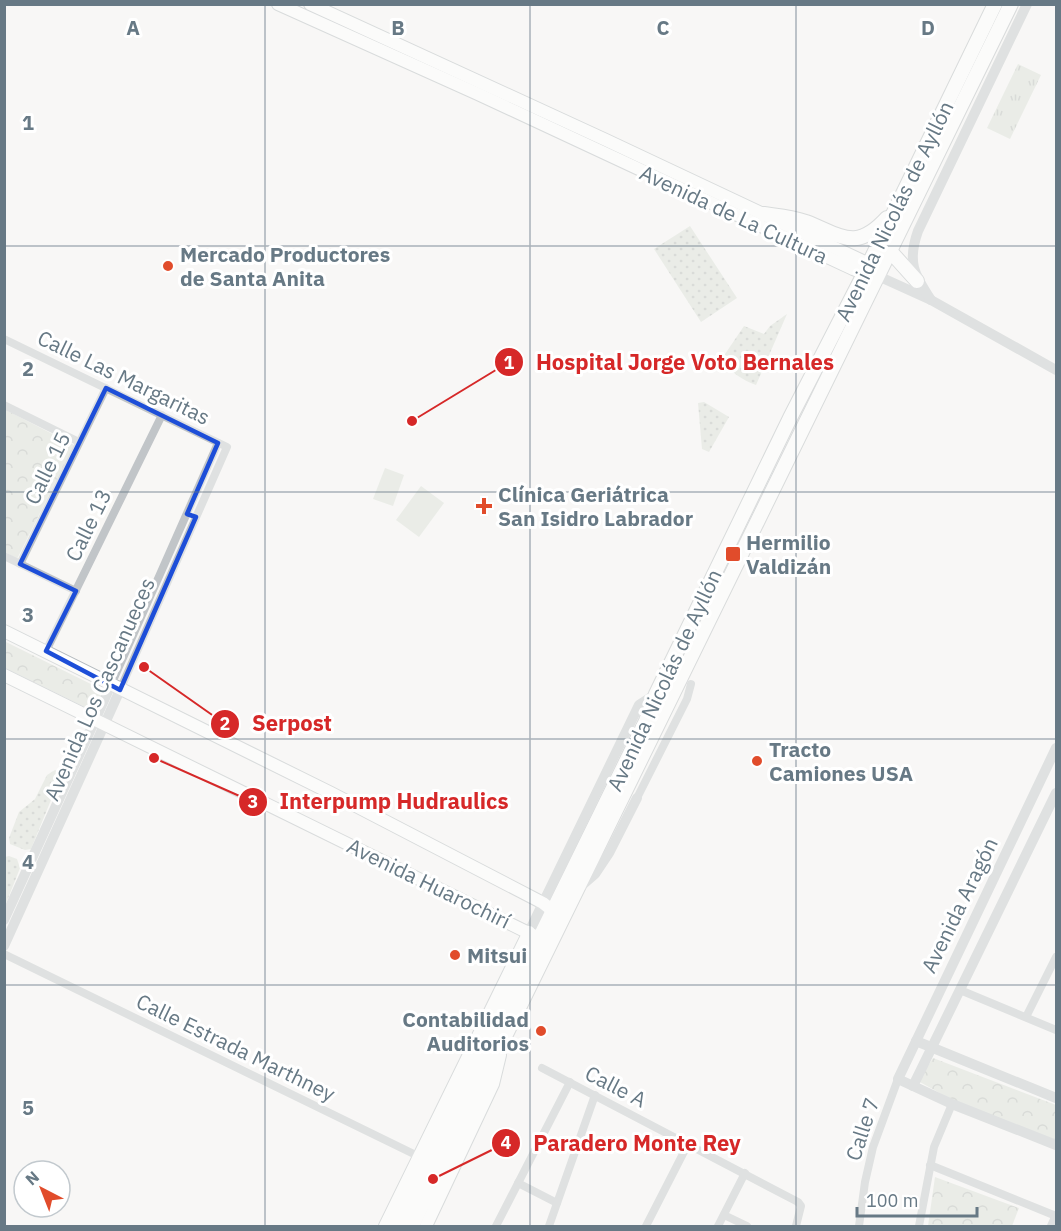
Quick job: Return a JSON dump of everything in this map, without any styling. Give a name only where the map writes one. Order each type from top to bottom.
[{"type":"main road","name":"Avenida de La Cultura","points":[[278,4],[764,214],[878,276]]},
{"type":"main road","name":"Avenida de La Cultura","points":[[310,4],[594,141],[688,194],[866,269]]},
{"type":"main road","name":"Avenida Nicolás de Ayllón","points":[[412,1227],[435,1164],[553,910],[790,418],[866,269],[995,4]]},
{"type":"main road","name":"Avenida Nicolás de Ayllón","points":[[553,910],[579,887],[601,813],[686,681],[890,251],[1011,4]]},
{"type":"main road","points":[[764,214],[791,218],[850,240],[869,234],[896,208]]},
{"type":"main road","points":[[890,251],[917,280]]},
{"type":"main road","name":"Avenida Huarochirí","points":[[4,631],[119,690],[331,793],[553,910]]},
{"type":"main road","name":"Avenida Huarochirí","points":[[4,675],[540,938]]},
{"type":"main road","name":"Avenida Nicolás de Ayllón","points":[[398,1227],[505,1035],[540,938]]},
{"type":"main road","name":"Avenida Nicolás de Ayllón","points":[[385,1227],[435,1164]]},
{"type":"main road","points":[[426,1227],[435,1164]]},
{"type":"street","name":"Avenida Nicolás de Ayllón","points":[[917,280],[912,248],[918,231],[1027,4]]},
{"type":"street","points":[[878,276],[931,300],[1056,370]]},
{"type":"street","points":[[917,280],[931,300]]},
{"type":"street","name":"Calle Las Margaritas","points":[[4,339],[223,445]]},
{"type":"street","name":"Calle 15","points":[[20,564],[106,388]]},
{"type":"street","points":[[4,405],[80,442]]},
{"type":"street","name":"Calle 13","points":[[46,651],[162,415]]},
{"type":"street","name":"Avenida Los Cascanueces","points":[[4,946],[148,626],[223,445]]},
{"type":"street","name":"Avenida Los Cascanueces","points":[[119,690],[139,622],[192,516]]},
{"type":"street","points":[[4,556],[76,591]]},
{"type":"street","points":[[139,622],[148,626]]},
{"type":"street","name":"Avenida Nicolás de Ayllón","points":[[579,887],[595,874],[609,853],[687,699],[686,681]]},
{"type":"street","name":"Avenida Nicolás de Ayllón","points":[[601,813],[639,705],[656,694]]},
{"type":"street","name":"Avenida Los Cascanueces","points":[[4,920],[104,723]]},
{"type":"street","name":"Avenida Aragón","points":[[898,1079],[1056,748]]},
{"type":"street","name":"Avenida Aragón","points":[[913,1086],[1056,796]]},
{"type":"street","name":"Calle Estrada Marthney","points":[[4,954],[435,1164]]},
{"type":"street","points":[[1026,1017],[1056,957]]},
{"type":"street","points":[[960,990],[1056,1030]]},
{"type":"street","points":[[916,1041],[1056,1098]]},
{"type":"street","name":"Calle A","points":[[542,1068],[800,1204],[796,1227]]},
{"type":"street","points":[[898,1079],[952,1104],[1056,1145]]},
{"type":"street","name":"Calle 7","points":[[859,1227],[865,1182],[873,1148],[898,1079]]},
{"type":"street","points":[[496,1227],[570,1082]]},
{"type":"street","points":[[549,1227],[595,1095]]},
{"type":"street","points":[[919,1227],[934,1147],[952,1104]]},
{"type":"street","points":[[646,1227],[688,1144]]},
{"type":"street","points":[[930,1165],[1056,1216],[1051,1227]]},
{"type":"street","points":[[718,1227],[745,1173]]},
{"type":"street","points":[[518,1183],[557,1203]]},
{"type":"street","points":[[724,1215],[747,1227]]},
{"type":"highlighted area","points":[[106,388],[218,443],[187,514],[196,517],[120,690],[46,651],[76,591],[20,564]]},
{"type":"green space","points":[[1018,64],[1041,75],[1010,139],[987,128]]},
{"type":"green space","points":[[690,226],[737,298],[701,322],[654,249]]},
{"type":"green space","points":[[787,314],[756,385],[737,375],[721,360],[744,326],[764,334],[770,326]]},
{"type":"green space","points":[[704,402],[729,417],[709,452],[702,449],[698,403]]},
{"type":"green space","points":[[4,409],[74,445],[17,559],[5,552]]},
{"type":"green space","points":[[385,468],[404,475],[393,506],[373,499]]},
{"type":"green space","points":[[421,486],[444,503],[419,537],[396,520]]},
{"type":"green space","points":[[4,641],[103,690],[93,711],[5,668]]},
{"type":"green space","points":[[55,770],[62,773],[31,849],[25,850],[10,844],[9,838],[19,812],[35,799],[47,775]]},
{"type":"green space","points":[[5,857],[17,859],[20,868],[5,906]]},
{"type":"green space","points":[[933,1058],[1056,1105],[1056,1140],[956,1102],[918,1081]]},
{"type":"green space","points":[[935,1177],[1019,1208],[1012,1226],[928,1226]]},
{"type":"place","name":"Mercado Productores de Santa Anita","points":[[168,266]]},
{"type":"place","name":"Hospital Jorge Voto Bernales","points":[[412,421]]},
{"type":"place","name":"Clínica Geriátrica San Isidro Labrador","points":[[484,506]]},
{"type":"place","name":"Hermilio Valdizán","points":[[733,554]]},
{"type":"place","name":"Serpost","points":[[144,667]]},
{"type":"place","name":"Interpump Hudraulics","points":[[154,758]]},
{"type":"place","name":"Tracto Camiones USA","points":[[757,761]]},
{"type":"place","name":"Mitsui","points":[[455,955]]},
{"type":"place","name":"Contabilidad Auditorios","points":[[541,1031]]},
{"type":"place","name":"Paradero Monte Rey","points":[[433,1179]]}]
